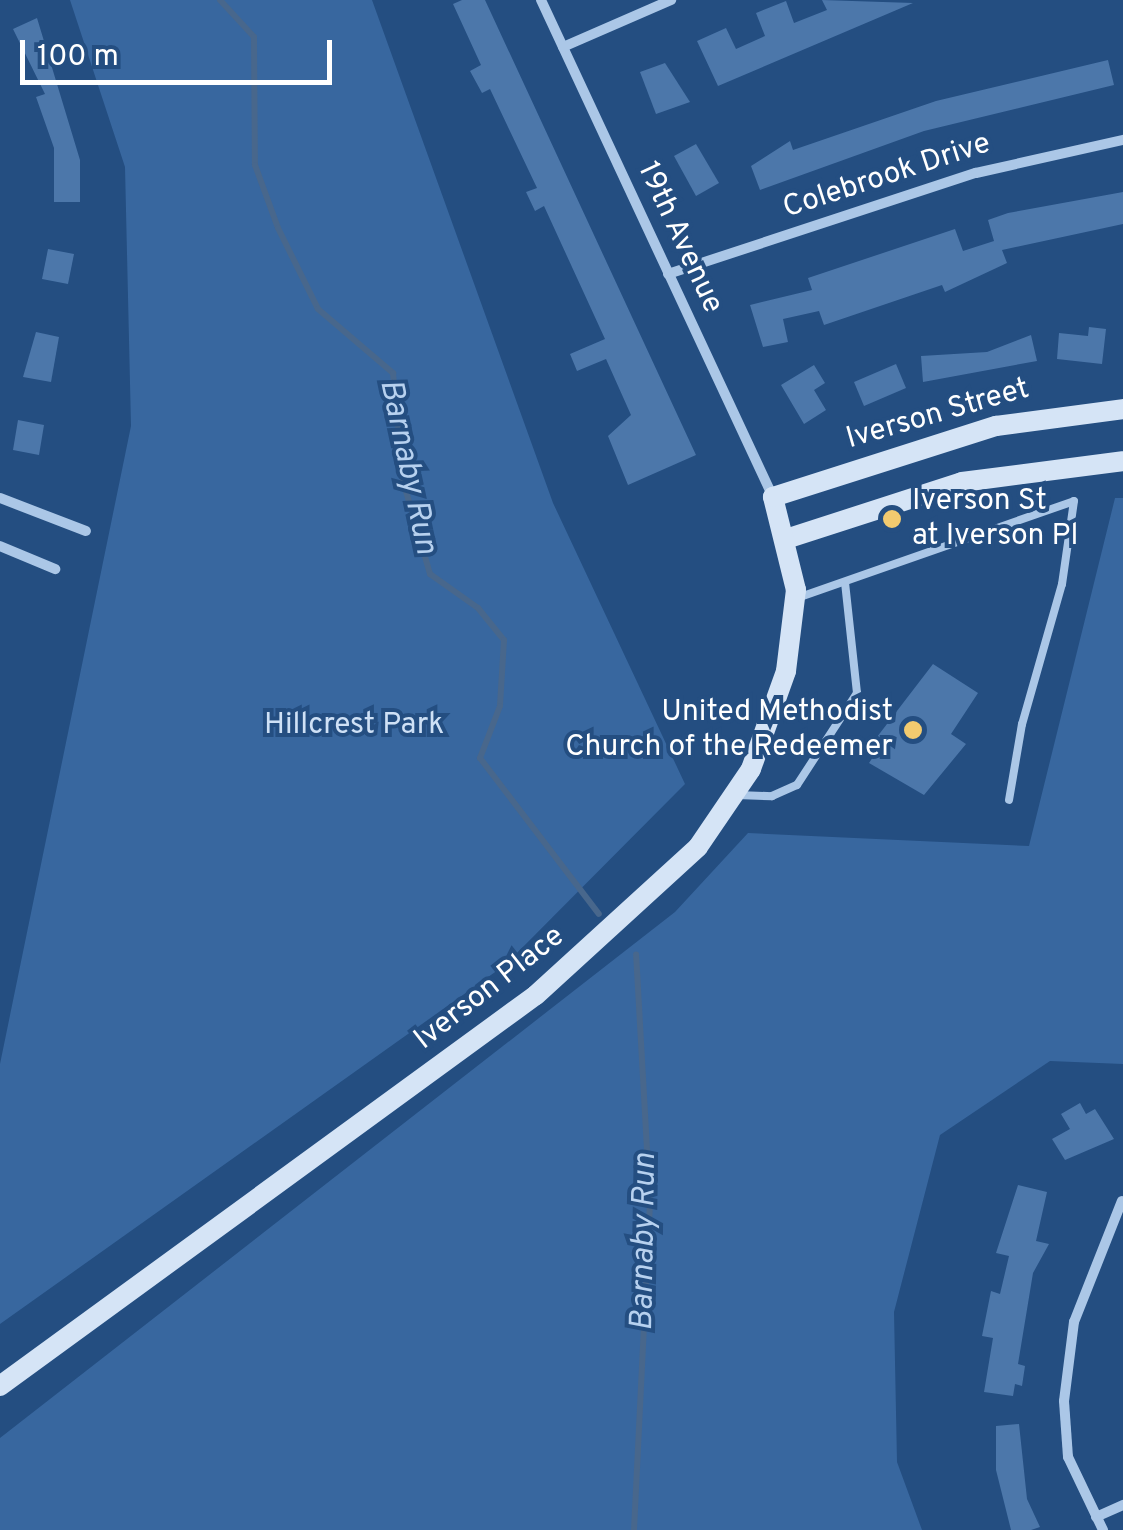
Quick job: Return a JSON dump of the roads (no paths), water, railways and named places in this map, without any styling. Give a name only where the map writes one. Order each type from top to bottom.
[{"type":"main road","name":"Iverson Street","points":[[773,497],[950,437],[1050,414],[1123,410]]},
{"type":"main road","points":[[789,538],[962,482],[1123,461]]},
{"type":"main road","name":"Iverson Place","points":[[0,1386],[536,995],[668,880],[737,796],[780,694],[796,598],[789,538],[773,497]]},
{"type":"street","name":"19th Avenue","points":[[542,0],[773,497]]},
{"type":"street","points":[[563,47],[671,0]]},
{"type":"street","name":"Colebrook Drive","points":[[668,274],[976,173],[1123,140]]},
{"type":"street","points":[[0,498],[86,530]]},
{"type":"street","points":[[0,546],[55,569]]},
{"type":"street","points":[[1103,1530],[1064,1436],[1066,1362],[1095,1256],[1122,1201]]},
{"type":"street","points":[[1096,1517],[1123,1505]]},
{"type":"lane","points":[[796,598],[1074,501],[1062,584],[1009,800]]},
{"type":"lane","points":[[737,796],[772,796],[797,785],[856,692],[845,583]]},
{"type":"waterway","name":"Barnaby Run","points":[[220,0],[254,37],[255,165],[278,228],[318,309],[393,373],[403,481],[430,574],[478,608],[504,640],[500,706],[480,758],[599,914]]},
{"type":"waterway","name":"Barnaby Run","points":[[634,1530],[650,1203],[636,954]]},
{"type":"place","name":"Iverson St at Iverson Pl","points":[[892,519]]},
{"type":"place","name":"United Methodist Church of the Redeemer","points":[[913,730]]},
{"type":"park label","name":"Hillcrest Park","points":[[354,726]]}]
